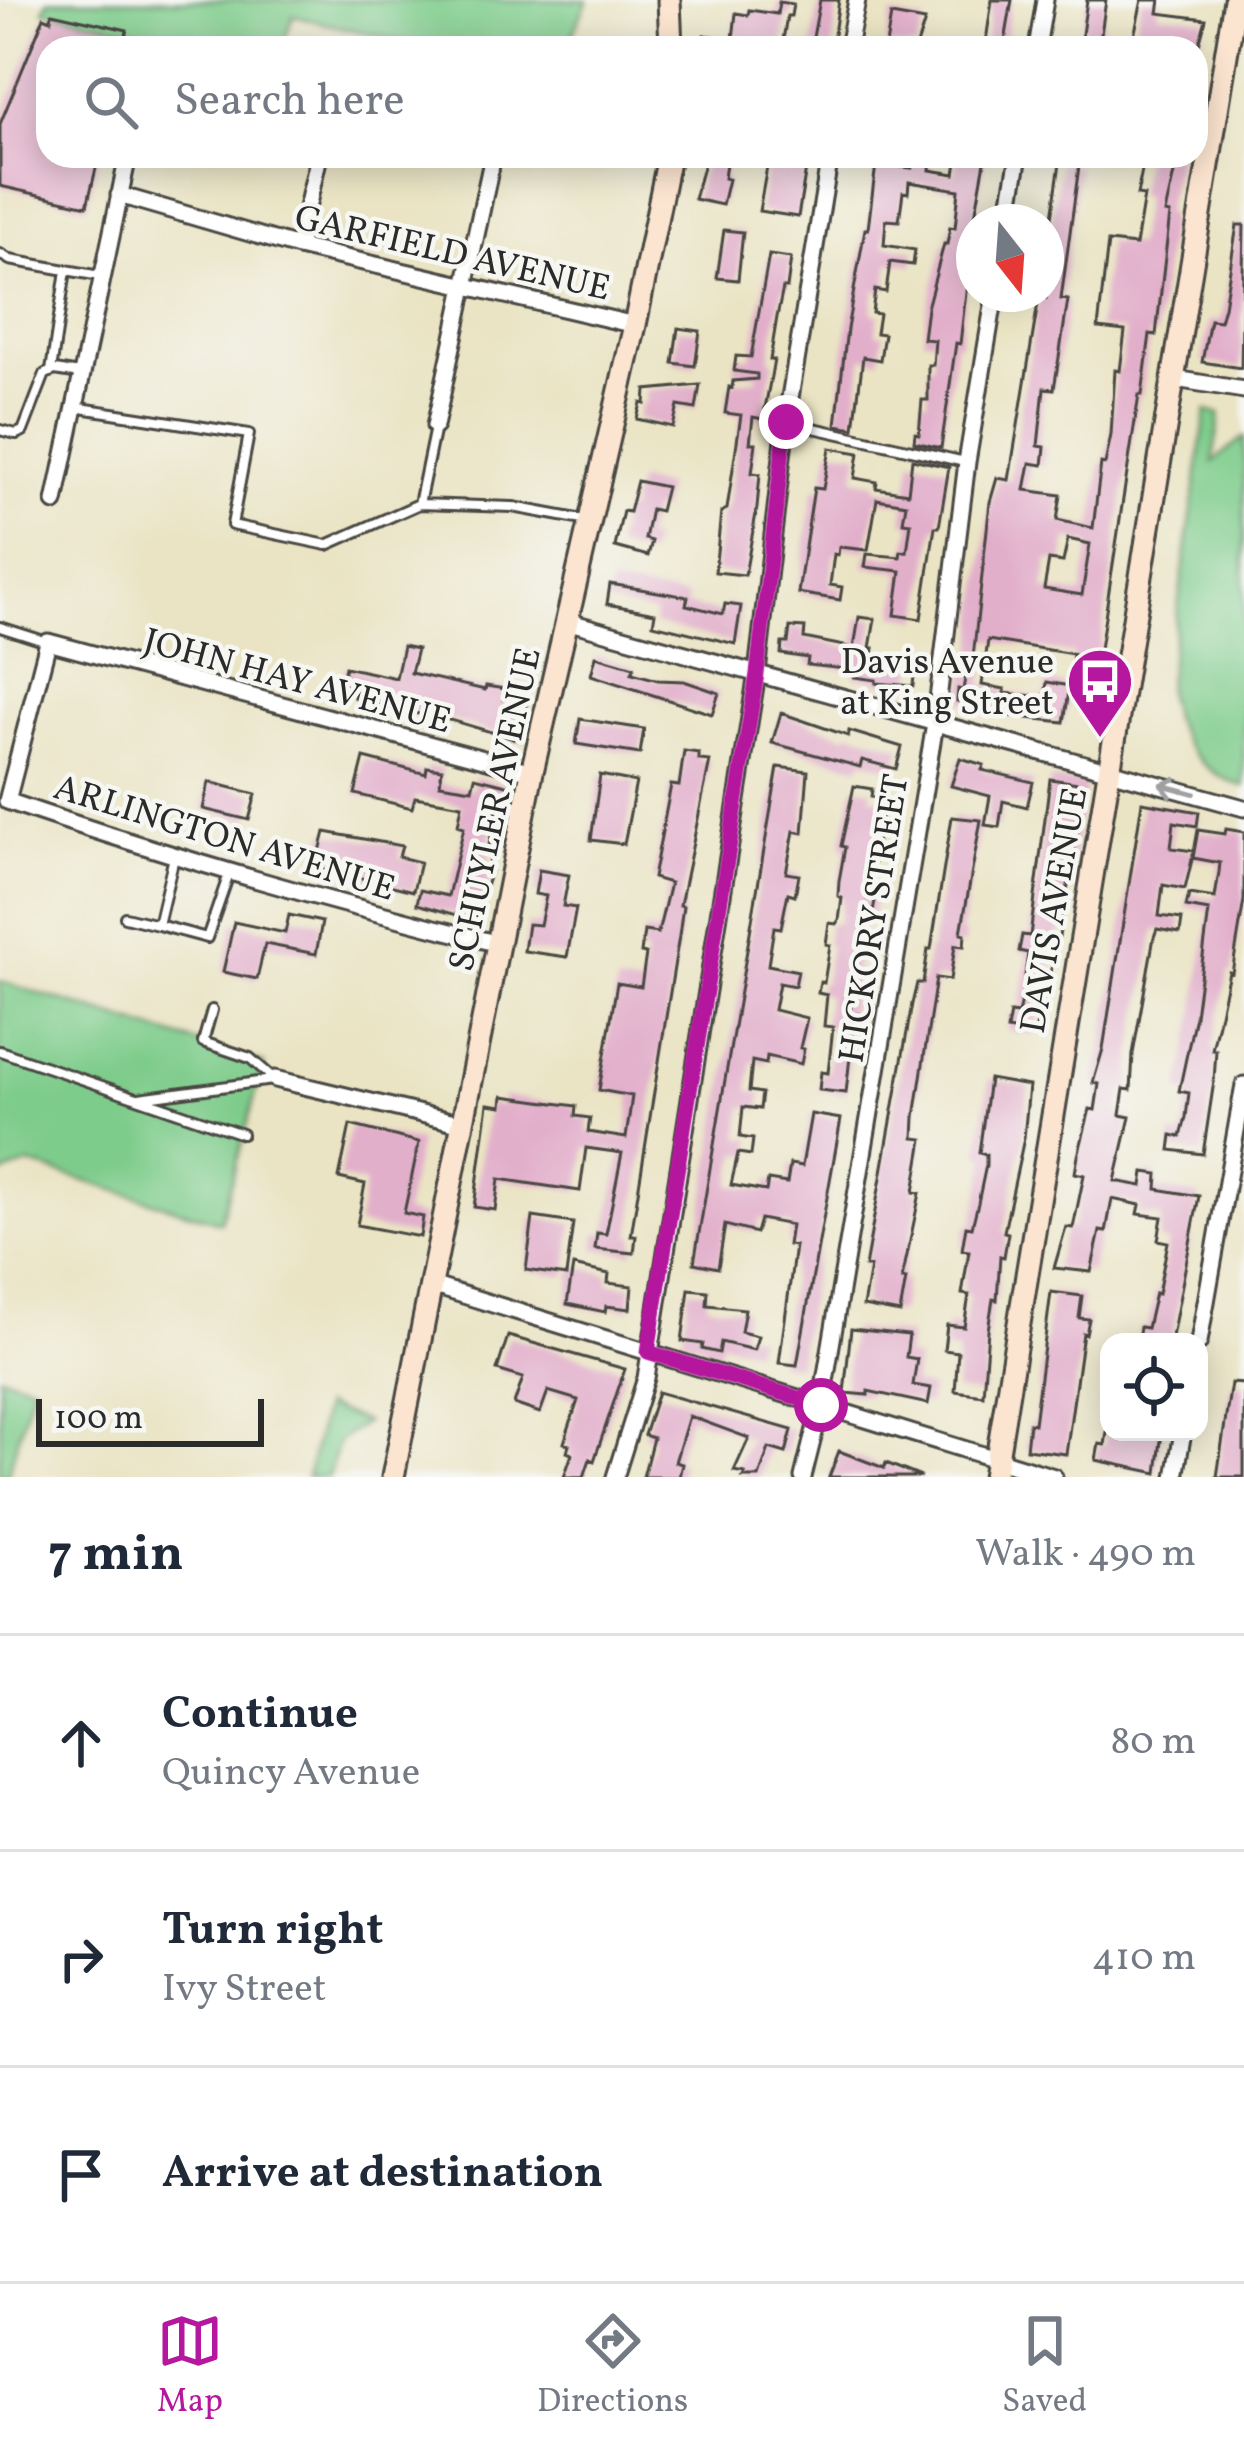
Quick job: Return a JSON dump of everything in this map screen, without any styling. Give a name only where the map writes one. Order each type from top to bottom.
[{"type":"street","points":[[669,0],[670,36]]},
{"type":"street","points":[[850,36],[856,0]]},
{"type":"street","points":[[1039,36],[1045,0]]},
{"type":"street","name":"DAVIS AVENUE","points":[[997,1470],[1060,1056],[1235,0]]},
{"type":"street","points":[[55,502],[125,168]]},
{"type":"street","points":[[298,247],[316,168]]},
{"type":"street","points":[[435,426],[490,168]]},
{"type":"street","name":"SCHUYLER AVENUE","points":[[393,1477],[532,772],[667,168]]},
{"type":"street","points":[[615,1477],[646,1378],[757,674],[786,422],[828,168]]},
{"type":"street","points":[[1010,204],[1016,168]]},
{"type":"street","name":"GARFIELD AVENUE","points":[[119,195],[298,247],[635,325]]},
{"type":"street","name":"HICKORY STREET","points":[[803,1477],[821,1405],[935,724],[967,462],[992,312]]},
{"type":"street","points":[[1175,380],[1244,390]]},
{"type":"street","points":[[566,621],[1244,808]]},
{"type":"street","name":"JOHN HAY AVENUE","points":[[48,643],[532,772]]},
{"type":"street","name":"ARLINGTON AVENUE","points":[[48,643],[27,730],[3,800],[229,873],[499,944]]},
{"type":"street","points":[[274,1079],[463,1124]]},
{"type":"street","points":[[1201,1333],[1244,1085]]},
{"type":"street","points":[[431,1285],[501,1314],[648,1352],[821,1405],[997,1470],[1054,1477]]},
{"type":"street","points":[[1175,1477],[1181,1441]]},
{"type":"lane","points":[[0,254],[10,260],[102,276]]},
{"type":"lane","points":[[51,371],[66,270]]},
{"type":"lane","points":[[0,430],[23,431],[44,374],[81,374]]},
{"type":"lane","points":[[74,407],[249,434],[232,525],[327,545],[419,504],[513,507],[590,522]]},
{"type":"lane","points":[[786,422],[967,462]]},
{"type":"lane","points":[[419,504],[435,426]]},
{"type":"lane","points":[[0,627],[48,643]]},
{"type":"lane","points":[[158,925],[174,856]]},
{"type":"lane","points":[[125,917],[208,938],[229,873]]},
{"type":"lane","points":[[212,1010],[203,1042],[250,1058],[274,1079]]},
{"type":"lane","points":[[0,1051],[242,1134]]},
{"type":"lane","points":[[134,1099],[274,1079]]},
{"type":"green space","points":[[48,0],[588,0],[572,36],[379,36],[293,16],[286,36],[162,36],[44,11]]},
{"type":"green space","points":[[1206,411],[1220,414],[1213,462],[1244,437],[1244,787],[1213,772],[1190,750],[1175,723],[1166,690]]},
{"type":"green space","points":[[0,981],[264,1064],[220,1222],[29,1164],[0,1175]]},
{"type":"green space","points":[[0,1375],[33,1385],[7,1477],[0,1477]]},
{"type":"green space","points":[[324,1406],[365,1422],[338,1442],[328,1477],[307,1477]]},
{"type":"building","points":[[820,0],[839,0],[834,36],[813,36]]},
{"type":"building","points":[[992,0],[1012,0],[1006,36],[987,36]]},
{"type":"building","points":[[1087,0],[1106,0],[1101,36],[1082,36]]},
{"type":"building","points":[[1142,0],[1160,0],[1158,13],[1206,19],[1201,36],[1134,36]]},
{"type":"building","points":[[779,2],[793,4],[784,36],[733,36],[736,13],[777,14]]},
{"type":"building","points":[[52,13],[127,30],[126,36],[36,36],[44,17],[51,20]]},
{"type":"building","points":[[891,15],[925,21],[920,36],[888,36]]},
{"type":"building","points":[[36,36],[36,168],[96,168],[87,206],[0,186],[0,124]]},
{"type":"building","points":[[703,168],[725,168],[724,178],[728,179],[722,205],[694,199]]},
{"type":"building","points":[[767,168],[806,168],[798,217],[759,211]]},
{"type":"building","points":[[876,168],[930,168],[955,174],[956,168],[984,168],[977,204],[958,204],[959,190],[909,182],[899,221],[886,220],[884,245],[915,250],[913,265],[890,262],[886,292],[875,290],[876,333],[884,334],[880,360],[863,357],[854,428],[836,425]]},
{"type":"building","points":[[1059,168],[1079,168],[1064,277],[1064,204],[1054,204]]},
{"type":"building","points":[[1143,168],[1175,168],[1165,213],[1170,214],[1156,335],[1150,334],[1139,395],[1096,675],[1071,672],[1073,654],[988,640],[982,685],[1005,689],[1004,693],[1045,697],[1047,682],[1070,686],[1064,722],[983,713],[984,705],[957,701],[958,689],[963,690],[967,666],[972,667],[990,502],[997,478],[1009,480],[1037,312],[1064,312],[1064,299],[1068,300],[1054,389],[1044,388],[1038,446],[1045,447],[1043,465],[1030,463],[1025,490],[1061,495],[1057,520],[1093,528],[1101,463],[1105,464],[1111,435],[1115,370],[1120,371],[1125,331],[1098,328],[1108,242],[1136,245],[1144,196],[1137,195]],"holes":[[[1068,539],[1090,544],[1082,595],[1044,589],[1049,560],[1063,562]]]},
{"type":"building","points":[[956,218],[956,312],[964,312],[941,448],[914,442],[922,400],[928,400],[928,365],[933,365],[935,340],[923,339],[927,308],[944,244],[950,227],[955,228]]},
{"type":"building","points":[[1237,225],[1244,225],[1241,368],[1202,362],[1210,320],[1220,321],[1224,307]]},
{"type":"building","points":[[724,230],[743,232],[738,280],[717,278]]},
{"type":"building","points":[[769,255],[791,258],[777,317],[763,419],[753,417],[752,473],[760,474],[757,508],[745,575],[715,572],[721,512],[727,509],[741,415],[725,413],[729,387],[733,381],[757,379],[757,374],[734,371],[736,356],[751,357]]},
{"type":"building","points":[[678,328],[700,331],[695,366],[673,363]]},
{"type":"building","points":[[700,385],[696,409],[678,406],[673,427],[637,419],[646,390]]},
{"type":"building","points":[[830,448],[859,453],[855,478],[877,482],[876,488],[908,493],[912,459],[949,467],[921,619],[895,615],[901,571],[865,567],[867,554],[900,557],[901,551],[907,552],[911,523],[903,522],[906,504],[877,499],[868,550],[839,547],[838,555],[834,554],[830,585],[842,587],[840,600],[798,593],[814,488],[823,489]]},
{"type":"building","points":[[637,481],[666,487],[660,511],[651,509],[645,539],[652,541],[648,556],[615,547],[623,511],[629,512]]},
{"type":"building","points":[[610,584],[688,597],[686,605],[723,614],[725,604],[741,606],[735,644],[653,624],[655,613],[607,604]]},
{"type":"building","points":[[859,617],[875,619],[873,656],[915,665],[913,686],[876,683],[854,677],[855,670],[807,665],[808,658],[781,654],[790,627],[805,628],[804,638],[854,648]]},
{"type":"building","points":[[403,646],[417,649],[411,673],[485,690],[486,686],[505,689],[503,699],[527,703],[521,741],[373,705],[354,697],[356,689],[341,685],[345,667],[396,678]]},
{"type":"building","points":[[596,656],[634,667],[632,673],[684,681],[719,693],[712,714],[591,675]]},
{"type":"building","points":[[781,713],[848,736],[849,731],[902,747],[896,769],[862,760],[860,767],[772,743]]},
{"type":"building","points":[[580,719],[644,729],[640,754],[576,744]]},
{"type":"building","points":[[684,751],[710,761],[680,905],[631,1236],[636,1236],[634,1253],[595,1249],[597,1233],[606,1234],[622,1153],[586,1148],[580,1191],[499,1179],[495,1210],[474,1207],[488,1104],[502,1106],[503,1096],[576,1106],[575,1116],[590,1118],[588,1132],[626,1138],[632,1096],[599,1090],[617,983],[641,987],[644,931],[658,933],[670,883],[653,878],[671,785],[679,786]]},
{"type":"building","points":[[364,758],[426,774],[427,767],[442,769],[440,784],[472,789],[475,777],[511,786],[507,803],[499,801],[487,854],[491,855],[487,870],[491,871],[475,920],[417,904],[420,890],[448,896],[464,827],[458,825],[462,805],[415,797],[412,808],[355,794]]},
{"type":"building","points":[[960,758],[984,765],[982,770],[1033,782],[1027,807],[1003,801],[999,827],[985,825],[990,796],[951,786]]},
{"type":"building","points":[[778,767],[808,771],[803,833],[794,831],[786,873],[799,875],[795,895],[788,893],[781,928],[774,927],[768,965],[798,971],[795,986],[779,983],[774,1010],[807,1018],[800,1048],[804,1049],[801,1064],[767,1056],[766,1064],[752,1061],[749,1091],[762,1093],[760,1109],[743,1107],[740,1137],[753,1139],[751,1155],[738,1153],[731,1185],[766,1191],[768,1180],[787,1183],[790,1164],[802,1166],[811,1114],[841,1119],[797,1365],[779,1363],[795,1246],[788,1245],[791,1225],[760,1219],[756,1233],[725,1225],[718,1268],[694,1263]]},
{"type":"building","points":[[600,775],[636,782],[624,844],[591,840]]},
{"type":"building","points":[[1050,779],[1086,784],[1058,942],[1034,1035],[1007,1030],[1010,1013],[1018,1014],[1023,991],[1028,953],[1019,951],[1022,935],[1030,936]]},
{"type":"building","points":[[209,782],[256,794],[249,820],[203,809]]},
{"type":"building","points":[[854,786],[872,789],[871,797],[884,799],[868,899],[875,900],[872,919],[864,918],[850,1013],[861,1014],[860,1030],[853,1029],[846,1093],[819,1090],[821,1072],[828,1073],[833,1027],[824,1026],[827,995],[818,993],[830,945],[826,944],[829,923],[839,920],[845,847],[841,846]]},
{"type":"building","points":[[1142,802],[1199,812],[1197,826],[1174,822],[1171,848],[1194,851],[1185,889],[1163,885],[1159,916],[1182,919],[1180,933],[1157,929],[1154,937],[1131,1090],[1124,1089],[1120,1115],[1130,1117],[1115,1181],[1142,1186],[1144,1172],[1158,1174],[1157,1189],[1199,1196],[1173,1333],[1139,1333],[1140,1327],[1147,1328],[1158,1294],[1168,1242],[1158,1240],[1162,1217],[1138,1214],[1140,1205],[1112,1199],[1091,1272],[1054,1268],[1066,1227],[1073,1228],[1084,1175],[1075,1173],[1090,1109],[1095,1110],[1099,1084],[1093,1083],[1103,1049]]},
{"type":"building","points":[[952,817],[981,820],[961,933],[965,934],[964,946],[955,945],[950,980],[936,978],[915,1117],[914,1138],[923,1139],[914,1192],[920,1193],[902,1279],[906,1279],[900,1313],[863,1306],[870,1267],[865,1267],[912,1004],[931,949]]},
{"type":"building","points":[[1226,829],[1244,832],[1244,900],[1212,1050],[1216,1050],[1214,1081],[1203,1154],[1170,1150],[1172,1135],[1181,1137],[1186,1117],[1189,1093],[1179,1091],[1209,911],[1186,907],[1189,894],[1215,898],[1220,863],[1193,858],[1198,830],[1225,834]]},
{"type":"building","points":[[325,832],[402,846],[399,857],[420,862],[413,891],[316,867]]},
{"type":"building","points":[[539,870],[569,875],[563,906],[576,908],[567,957],[524,951],[528,924],[540,925],[546,896],[535,894]]},
{"type":"building","points":[[289,915],[322,922],[316,954],[265,944],[257,979],[223,972],[234,922],[285,933]]},
{"type":"building","points":[[989,1079],[1029,1086],[997,1300],[993,1299],[988,1330],[983,1395],[955,1391],[958,1352],[944,1350],[947,1325],[964,1327],[969,1295],[962,1294],[969,1251],[962,1250],[986,1165],[986,1155],[979,1153]]},
{"type":"building","points":[[350,1125],[419,1142],[404,1213],[423,1217],[420,1237],[357,1225],[365,1184],[339,1178]]},
{"type":"building","points":[[533,1217],[573,1223],[566,1276],[526,1270]]},
{"type":"building","points":[[573,1266],[609,1274],[608,1283],[632,1286],[630,1309],[606,1306],[605,1312],[567,1304]]},
{"type":"building","points":[[689,1289],[708,1291],[707,1305],[745,1309],[741,1332],[758,1336],[754,1350],[721,1342],[719,1353],[702,1349],[703,1344],[682,1341]]},
{"type":"building","points":[[1051,1292],[1082,1296],[1079,1318],[1089,1319],[1066,1454],[1026,1449],[1029,1423],[1034,1424]]},
{"type":"building","points":[[851,1329],[909,1335],[906,1357],[917,1359],[913,1385],[931,1388],[928,1404],[868,1391],[868,1395],[844,1393]]},
{"type":"building","points":[[508,1336],[625,1369],[594,1461],[590,1459],[584,1477],[564,1477],[572,1454],[564,1443],[578,1400],[548,1391],[540,1413],[514,1404],[523,1378],[497,1370]]},
{"type":"building","points":[[1231,1383],[1244,1384],[1244,1477],[1217,1477]]},
{"type":"building","points":[[658,1392],[792,1430],[786,1453],[769,1448],[759,1477],[743,1477],[745,1473],[734,1471],[749,1438],[689,1416],[675,1462],[682,1464],[679,1477],[643,1477],[653,1438],[644,1435]]},
{"type":"building","points":[[1106,1441],[1161,1441],[1157,1473],[1096,1460],[1099,1444]]},
{"type":"building","points":[[839,1451],[884,1468],[886,1463],[921,1477],[829,1477]]},
{"type":"place","name":"Davis Avenue at King Street","points":[[1100,740]]},
{"type":"route","points":[[786,422],[757,674],[648,1352],[821,1405]]}]
